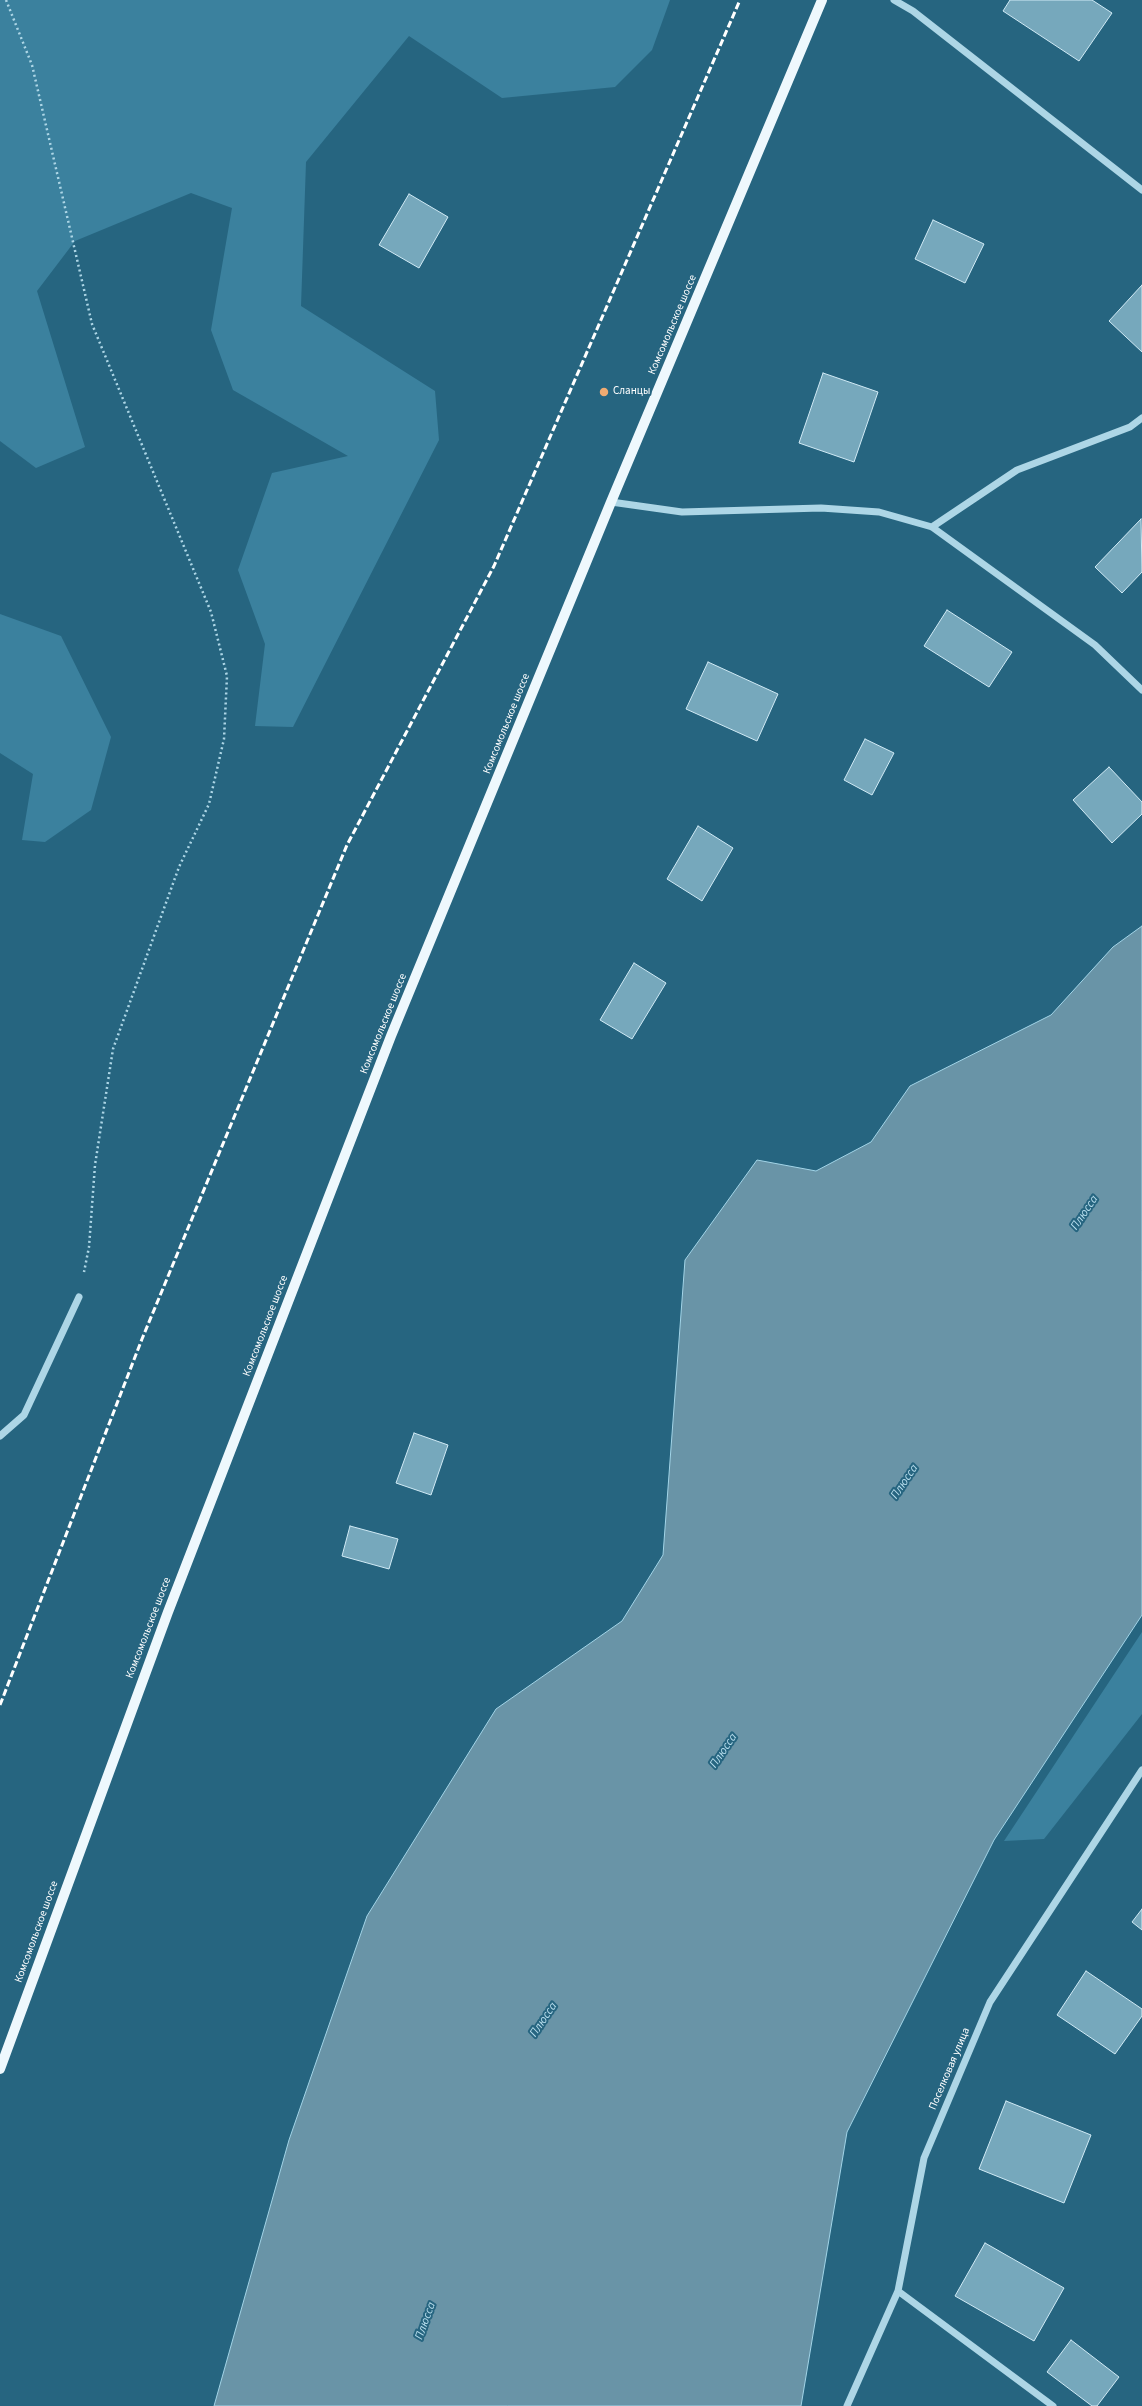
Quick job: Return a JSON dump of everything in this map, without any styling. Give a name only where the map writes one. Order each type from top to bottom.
[{"type":"main road","name":"Комсомольское шоссе","points":[[0,2069],[171,1604],[391,1036],[611,502],[822,0]]},
{"type":"street","points":[[894,0],[912,11],[1142,190]]},
{"type":"street","points":[[932,527],[1017,470],[1130,427],[1142,418]]},
{"type":"street","points":[[611,502],[682,512],[821,508],[879,512],[932,527],[1095,645],[1142,690]]},
{"type":"street","points":[[0,1436],[24,1415],[79,1297]]},
{"type":"street","name":"Поселковая улица","points":[[846,2406],[898,2291],[924,2158],[990,2002],[1142,1770]]},
{"type":"street","points":[[898,2291],[1053,2406]]},
{"type":"path","points":[[6,0],[32,65],[92,324],[211,612],[227,676],[224,739],[209,804],[179,867],[113,1049],[95,1165],[89,1247],[79,1297]]},
{"type":"shaded area","points":[[0,0],[670,0],[652,50],[615,87],[502,98],[409,36],[306,162],[301,306],[435,391],[439,440],[293,727],[255,726],[265,644],[238,570],[272,473],[348,456],[233,390],[211,330],[232,208],[191,193],[75,241],[37,291],[85,447],[36,468],[0,441]]},
{"type":"shaded area","points":[[0,614],[61,636],[111,737],[91,810],[45,842],[22,840],[33,774],[0,753]]},
{"type":"shaded area","points":[[1142,1632],[1142,1714],[1044,1839],[1004,1841]]},
{"type":"water","name":"Плюсса","points":[[1142,926],[1142,1615],[994,1840],[847,2132],[801,2406],[214,2406],[289,2140],[367,1916],[496,1709],[622,1621],[663,1555],[685,1260],[757,1160],[816,1171],[871,1142],[910,1086],[1051,1015],[1113,947]]},
{"type":"building","points":[[1010,0],[1092,0],[1112,13],[1079,61],[1003,11]]},
{"type":"building","points":[[409,194],[448,217],[419,268],[379,245]]},
{"type":"building","points":[[933,220],[984,244],[965,283],[915,259]]},
{"type":"building","points":[[1142,285],[1142,352],[1109,321]]},
{"type":"building","points":[[823,373],[878,392],[854,462],[799,443]]},
{"type":"building","points":[[1141,519],[1142,572],[1122,593],[1095,567]]},
{"type":"building","points":[[947,610],[1012,652],[989,687],[924,646]]},
{"type":"building","points":[[708,662],[778,694],[757,741],[686,709]]},
{"type":"building","points":[[865,739],[894,753],[872,795],[844,780]]},
{"type":"building","points":[[1109,767],[1142,802],[1142,814],[1112,843],[1073,800]]},
{"type":"building","points":[[698,826],[733,848],[702,901],[667,879]]},
{"type":"building","points":[[634,963],[666,983],[632,1039],[600,1020]]},
{"type":"building","points":[[414,1433],[448,1445],[431,1495],[396,1483]]},
{"type":"building","points":[[350,1526],[398,1539],[389,1569],[342,1556]]},
{"type":"building","points":[[1142,1909],[1142,1930],[1132,1922]]},
{"type":"building","points":[[1086,1971],[1142,2009],[1142,2016],[1115,2054],[1057,2015]]},
{"type":"building","points":[[1006,2101],[1091,2135],[1064,2203],[979,2169]]},
{"type":"building","points":[[985,2243],[1064,2288],[1034,2341],[955,2296]]},
{"type":"building","points":[[1071,2340],[1119,2377],[1097,2406],[1092,2406],[1047,2372]]},
{"type":"railway","points":[[0,1705],[142,1339],[347,845],[494,566],[740,0]]},
{"type":"place","name":"Сланцы","points":[[604,392]]}]
